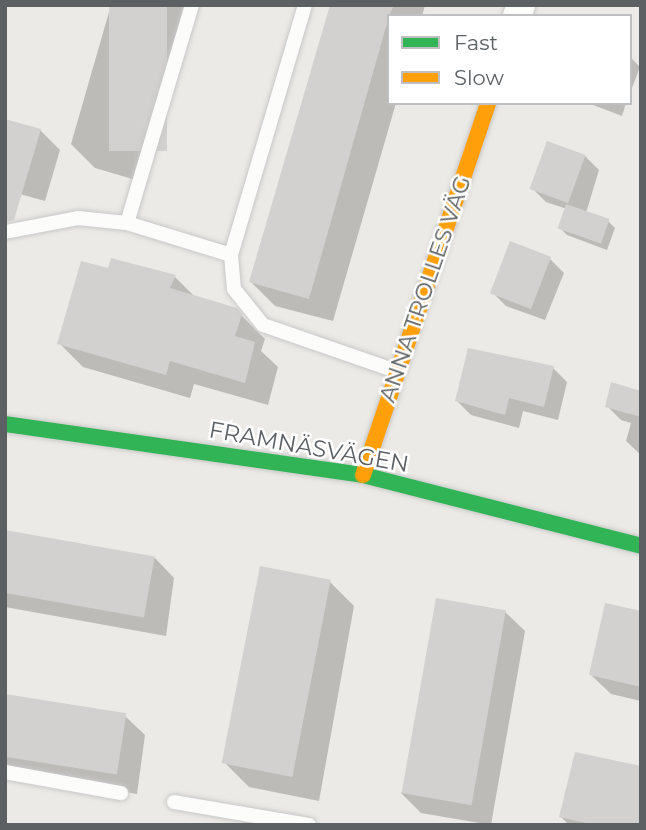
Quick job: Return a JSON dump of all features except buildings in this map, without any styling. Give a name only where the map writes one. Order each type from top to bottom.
[{"type":"street","name":"ANNA TROLLES VÄG","points":[[363,474],[487,105]]},
{"type":"street","name":"FRAMNÄSVÄGEN","points":[[5,424],[363,474],[641,546]]},
{"type":"lane","points":[[127,223],[192,5]]},
{"type":"lane","points":[[305,5],[231,255],[234,289],[263,325],[397,372]]},
{"type":"lane","points":[[5,232],[78,218],[127,223],[231,255]]},
{"type":"lane","points":[[5,772],[121,793]]},
{"type":"lane","points":[[174,802],[309,825]]},
{"type":"traffic: fast","points":[[5,424],[363,475],[641,546]]},
{"type":"traffic: slow","points":[[363,475],[487,105]]}]
